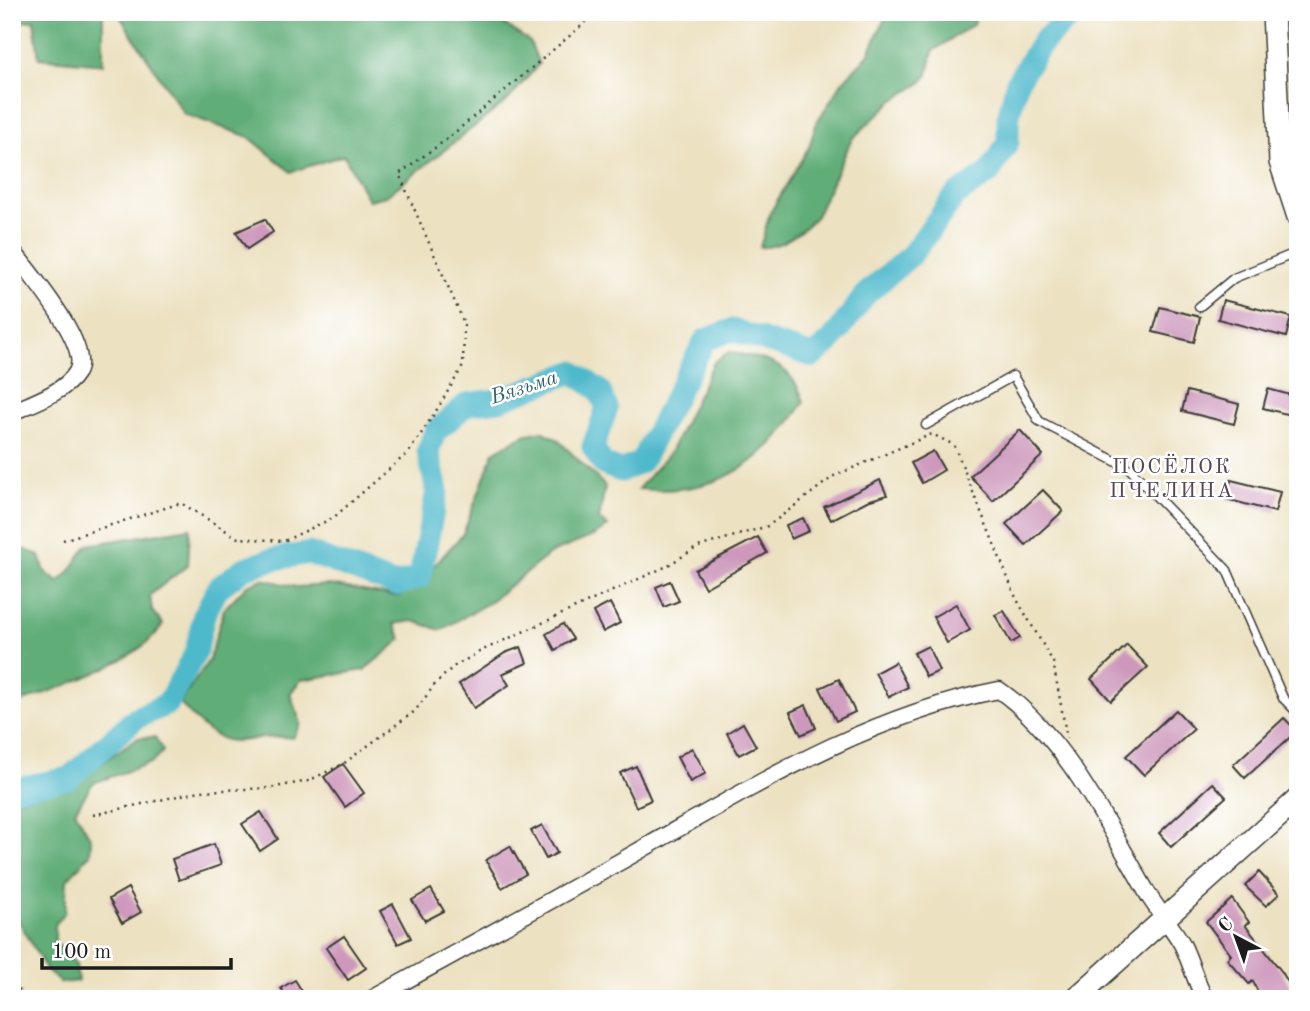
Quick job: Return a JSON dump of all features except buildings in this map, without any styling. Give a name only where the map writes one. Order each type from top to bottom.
[{"type":"main road","points":[[1273,12],[1280,162],[1298,217]]},
{"type":"main road","points":[[1075,999],[1298,799]]},
{"type":"street","points":[[12,250],[55,309],[77,346],[81,360],[76,373],[64,385],[12,412]]},
{"type":"street","points":[[372,999],[775,774],[868,730],[955,698],[999,690],[1023,706],[1071,769],[1181,943],[1205,999]]},
{"type":"lane","points":[[1199,307],[1234,278],[1298,252]]},
{"type":"lane","points":[[926,425],[1013,376],[1039,421],[1130,469],[1227,570],[1283,698],[1298,713]]},
{"type":"path","points":[[63,540],[180,503],[238,538],[284,541],[333,518],[409,452],[463,366],[464,323],[399,174],[447,139],[585,23],[592,12]]},
{"type":"path","points":[[93,815],[200,791],[270,788],[308,781],[343,764],[415,711],[445,675],[481,652],[665,567],[698,547],[768,526],[834,476],[932,434],[954,445],[1016,598],[1053,662],[1071,769]]},
{"type":"path","points":[[12,977],[24,999]]},
{"type":"green space","points":[[12,12],[103,12],[103,64],[39,58],[34,20],[12,23]]},
{"type":"green space","points":[[117,12],[487,12],[530,42],[539,64],[508,100],[386,196],[368,200],[344,155],[291,172],[249,137],[184,114]]},
{"type":"green space","points":[[884,12],[976,12],[974,24],[933,51],[928,74],[921,83],[891,102],[852,139],[816,216],[791,238],[775,245],[760,247],[770,213],[809,147],[817,122],[843,81],[868,55],[884,21]]},
{"type":"green space","points":[[729,352],[755,357],[784,370],[792,378],[804,402],[772,444],[735,472],[691,487],[638,489],[671,451],[714,362]]},
{"type":"green space","points":[[542,431],[557,439],[605,486],[599,520],[608,526],[595,535],[551,553],[488,603],[441,630],[413,621],[394,624],[402,639],[364,670],[301,680],[290,694],[301,724],[293,738],[225,740],[204,727],[180,703],[209,660],[224,609],[247,585],[263,579],[296,587],[330,585],[398,597],[424,577],[463,534],[494,452],[524,435]]},
{"type":"green space","points":[[190,528],[188,565],[150,595],[152,611],[163,624],[152,638],[137,650],[95,673],[12,705],[12,555],[24,549],[40,556],[45,572],[58,582],[68,574],[88,545]]},
{"type":"green space","points":[[155,737],[163,751],[153,762],[93,783],[75,811],[91,839],[90,854],[67,880],[65,912],[55,925],[55,941],[76,965],[78,981],[61,983],[47,971],[12,909],[12,801],[68,787],[137,738]]},
{"type":"waterway","name":"Вязьма","points":[[12,789],[69,778],[136,718],[167,704],[196,652],[204,615],[218,588],[243,569],[270,560],[309,553],[396,585],[420,577],[437,491],[428,451],[435,432],[467,404],[499,400],[573,372],[599,390],[607,408],[593,447],[603,464],[621,471],[641,462],[705,340],[732,330],[813,356],[831,341],[866,294],[912,254],[955,196],[989,173],[1008,142],[1008,118],[1017,82],[1043,41],[1076,12]]},
{"type":"district","name":"ПОСЁЛОК ПЧЕЛИНА","points":[[1172,479]]}]
